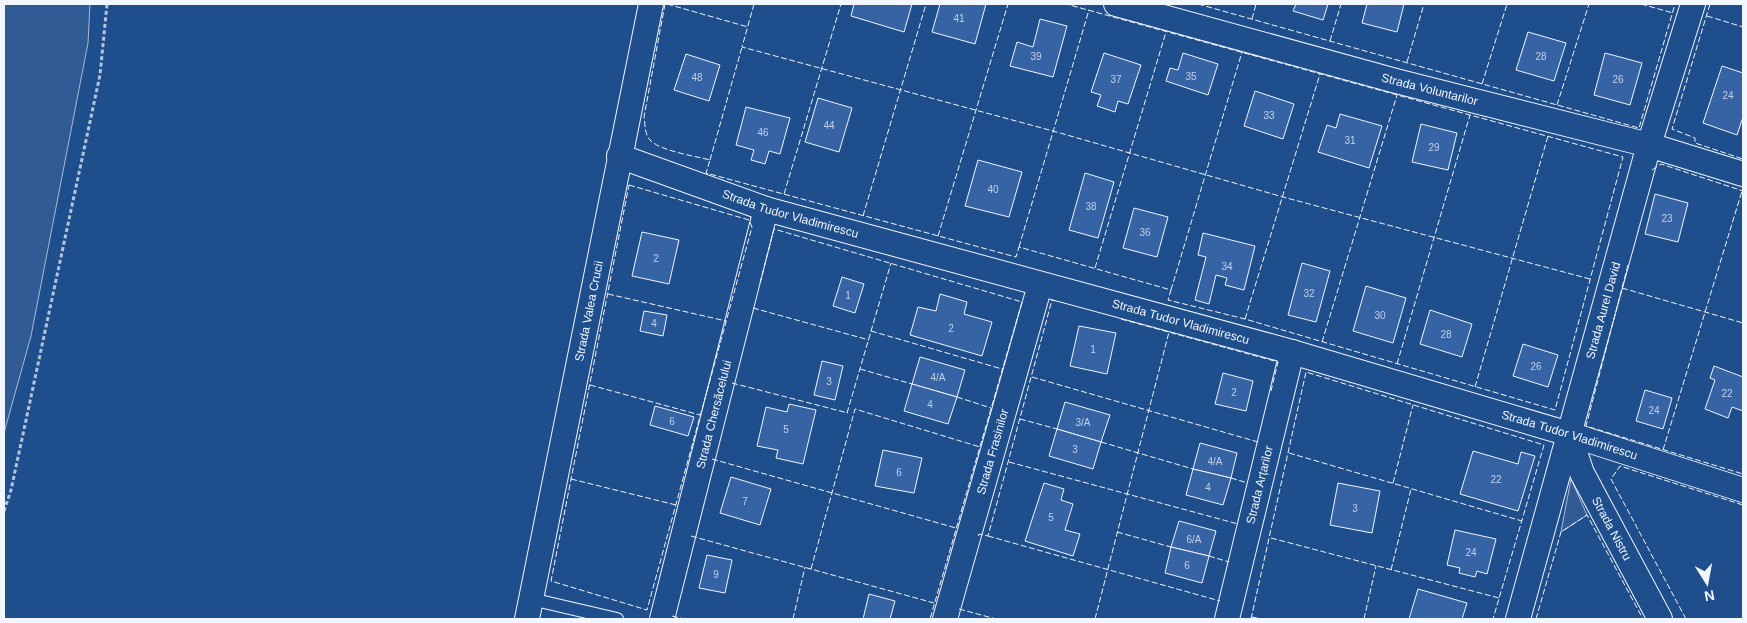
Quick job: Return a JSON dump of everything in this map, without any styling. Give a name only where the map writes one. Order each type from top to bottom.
[{"type":"street","name":"Strada Valea Crucii","points":[[529,609],[651,4]]},
{"type":"street","name":"Strada Voluntarilor","points":[[1116,4],[1396,81],[1649,145],[1743,174]]},
{"type":"street","name":"Strada Aurel David","points":[[1518,619],[1649,145],[1693,4]]},
{"type":"street","name":"Strada Tudor Vladimirescu","points":[[619,156],[766,209],[1292,352],[1569,434],[1743,490]]},
{"type":"street","name":"Strada Chersăcelului","points":[[662,619],[766,209]]},
{"type":"street","name":"Strada Frasinilor","points":[[945,619],[1040,285]]},
{"type":"street","name":"Strada Arțarilor","points":[[1226,619],[1292,352]]},
{"type":"street","name":"Strada Nistru","points":[[1569,434],[1582,473],[1660,619]]},
{"type":"lane","points":[[529,609],[617,619]]},
{"type":"path","points":[[4,510],[11,490],[100,75],[107,4]]},
{"type":"shaded area","points":[[4,4],[90,4],[88,43],[31,336],[4,433]]},
{"type":"shaded area","points":[[1571,479],[1587,515],[1561,532]]},
{"type":"building","points":[[854,4],[912,4],[904,32],[851,16]]},
{"type":"building","points":[[940,4],[986,4],[975,44],[932,32]]},
{"type":"building","points":[[1296,4],[1328,4],[1323,20],[1293,11]]},
{"type":"building","points":[[1367,4],[1404,4],[1397,32],[1362,23]]},
{"type":"building","points":[[1040,19],[1067,26],[1053,77],[1010,66],[1017,42],[1033,47]]},
{"type":"building","points":[[1528,32],[1566,43],[1554,81],[1516,70]]},
{"type":"building","points":[[1104,53],[1141,65],[1128,104],[1118,101],[1115,112],[1097,106],[1101,95],[1091,92]]},
{"type":"building","points":[[1183,53],[1218,64],[1208,95],[1166,81],[1170,68],[1178,70]]},
{"type":"building","points":[[1605,53],[1642,63],[1630,105],[1594,95]]},
{"type":"building","points":[[686,54],[720,65],[709,101],[674,90]]},
{"type":"building","points":[[1722,66],[1743,73],[1743,117],[1737,135],[1703,123]]},
{"type":"building","points":[[1255,91],[1294,104],[1283,139],[1244,126]]},
{"type":"building","points":[[818,98],[852,108],[839,152],[805,142]]},
{"type":"building","points":[[746,107],[790,118],[780,154],[769,151],[765,164],[751,160],[754,150],[736,145]]},
{"type":"building","points":[[1340,114],[1382,126],[1369,168],[1318,152],[1327,125],[1336,128]]},
{"type":"building","points":[[1421,124],[1457,133],[1448,170],[1412,162]]},
{"type":"building","points":[[978,160],[1022,172],[1009,217],[965,206]]},
{"type":"building","points":[[1085,173],[1114,182],[1098,238],[1069,230]]},
{"type":"building","points":[[1655,194],[1688,203],[1678,242],[1645,234]]},
{"type":"building","points":[[1134,208],[1168,217],[1157,257],[1123,248]]},
{"type":"building","points":[[642,232],[679,240],[669,284],[632,276]]},
{"type":"building","points":[[1203,233],[1255,246],[1244,290],[1225,285],[1227,278],[1216,275],[1209,304],[1195,300],[1206,257],[1198,255]]},
{"type":"building","points":[[1302,263],[1330,271],[1316,322],[1288,315]]},
{"type":"building","points":[[842,277],[864,284],[855,313],[833,306]]},
{"type":"building","points":[[1366,286],[1406,298],[1393,343],[1353,331]]},
{"type":"building","points":[[940,294],[967,302],[964,314],[992,322],[982,356],[910,335],[918,307],[936,311]]},
{"type":"building","points":[[1430,310],[1472,324],[1462,357],[1420,344]]},
{"type":"building","points":[[644,311],[667,315],[663,336],[640,331]]},
{"type":"building","points":[[1079,326],[1116,333],[1107,374],[1070,366]]},
{"type":"building","points":[[1523,344],[1558,355],[1548,387],[1513,376]]},
{"type":"building","points":[[920,357],[965,370],[957,397],[912,384]]},
{"type":"building","points":[[822,361],[843,366],[835,400],[814,395]]},
{"type":"building","points":[[1714,366],[1743,377],[1743,411],[1732,407],[1728,418],[1705,409],[1715,380],[1710,378]]},
{"type":"building","points":[[1223,373],[1253,381],[1246,411],[1215,404]]},
{"type":"building","points":[[912,384],[957,397],[948,424],[904,411]]},
{"type":"building","points":[[1645,390],[1672,398],[1663,429],[1636,421]]},
{"type":"building","points":[[1065,402],[1110,415],[1101,442],[1057,429]]},
{"type":"building","points":[[789,404],[816,410],[803,464],[776,458],[778,450],[757,446],[766,407],[787,412]]},
{"type":"building","points":[[655,406],[694,417],[688,436],[650,425]]},
{"type":"building","points":[[1057,429],[1101,442],[1093,469],[1049,456]]},
{"type":"building","points":[[1200,443],[1237,453],[1231,478],[1193,469]]},
{"type":"building","points":[[883,450],[922,458],[914,493],[875,486]]},
{"type":"building","points":[[1473,451],[1518,464],[1521,452],[1535,456],[1518,511],[1460,494]]},
{"type":"building","points":[[1193,469],[1231,478],[1223,505],[1186,495]]},
{"type":"building","points":[[731,477],[771,489],[760,525],[720,513]]},
{"type":"building","points":[[1044,483],[1064,489],[1061,500],[1073,504],[1065,530],[1080,534],[1073,556],[1025,541]]},
{"type":"building","points":[[1338,483],[1380,491],[1372,533],[1330,525]]},
{"type":"building","points":[[1179,521],[1216,531],[1209,556],[1171,547]]},
{"type":"building","points":[[1455,530],[1496,539],[1487,574],[1477,571],[1475,577],[1459,573],[1460,568],[1447,565]]},
{"type":"building","points":[[1171,547],[1209,556],[1202,583],[1165,573]]},
{"type":"building","points":[[707,555],[732,560],[725,593],[699,588]]},
{"type":"building","points":[[1418,589],[1467,603],[1462,619],[1409,619]]},
{"type":"building","points":[[869,594],[895,601],[890,619],[863,619]]},
{"type":"fence","points":[[665,4],[644,117],[646,132],[648,138],[661,147],[710,160],[706,173],[1016,257],[1019,247],[1171,290],[1168,300],[1245,319],[1555,410],[1623,157],[1066,4]]},
{"type":"fence","points":[[667,4],[748,27]]},
{"type":"fence","points":[[754,4],[742,47],[1053,131],[1283,197],[1590,279]]},
{"type":"fence","points":[[784,194],[841,4]]},
{"type":"fence","points":[[863,216],[926,4]]},
{"type":"fence","points":[[938,236],[1008,4]]},
{"type":"fence","points":[[1198,4],[1639,128],[1675,4]]},
{"type":"fence","points":[[1252,19],[1256,4]]},
{"type":"fence","points":[[1330,41],[1341,4]]},
{"type":"fence","points":[[1407,62],[1424,4]]},
{"type":"fence","points":[[1482,84],[1507,4]]},
{"type":"fence","points":[[1557,105],[1589,4]]},
{"type":"fence","points":[[1641,4],[1673,13]]},
{"type":"fence","points":[[1710,4],[1672,129],[1695,138],[1695,143],[1743,159]]},
{"type":"fence","points":[[1019,247],[1089,10]]},
{"type":"fence","points":[[1707,16],[1743,27]]},
{"type":"fence","points":[[1095,268],[1166,32]]},
{"type":"fence","points":[[710,160],[742,47]]},
{"type":"fence","points":[[1171,290],[1242,52]]},
{"type":"fence","points":[[1245,319],[1320,74]]},
{"type":"fence","points":[[1322,342],[1397,95]]},
{"type":"fence","points":[[1397,364],[1470,115]]},
{"type":"fence","points":[[1475,387],[1548,136]]},
{"type":"fence","points":[[1652,170],[1661,164],[1743,191]]},
{"type":"fence","points":[[629,185],[749,220],[752,227],[647,610],[551,581],[629,185]]},
{"type":"fence","points":[[1663,450],[1742,191]]},
{"type":"fence","points":[[760,283],[774,229],[1022,302],[930,619]]},
{"type":"fence","points":[[847,413],[891,263]]},
{"type":"fence","points":[[1628,265],[1586,426],[1743,474]]},
{"type":"fence","points":[[1622,288],[1743,323]]},
{"type":"fence","points":[[608,294],[726,321]]},
{"type":"fence","points":[[978,536],[979,534],[988,536],[1052,300],[1055,301]]},
{"type":"fence","points":[[753,308],[869,340]]},
{"type":"fence","points":[[1121,319],[1278,362],[1271,391]]},
{"type":"fence","points":[[871,331],[1002,369]]},
{"type":"fence","points":[[1095,619],[1169,332]]},
{"type":"fence","points":[[860,369],[912,384]]},
{"type":"fence","points":[[1251,619],[1306,372],[1544,445],[1493,619]]},
{"type":"fence","points":[[1032,377],[1258,442]]},
{"type":"fence","points":[[732,383],[848,413]]},
{"type":"fence","points":[[590,385],[700,415]]},
{"type":"fence","points":[[957,397],[991,408]]},
{"type":"fence","points":[[1393,483],[1413,405]]},
{"type":"fence","points":[[811,569],[855,409],[980,447]]},
{"type":"fence","points":[[1020,419],[1057,429]]},
{"type":"fence","points":[[1101,442],[1193,469]]},
{"type":"fence","points":[[1289,453],[1522,521]]},
{"type":"fence","points":[[712,459],[956,528]]},
{"type":"fence","points":[[1009,462],[1238,524]]},
{"type":"fence","points":[[1686,619],[1611,479],[1620,466],[1743,505]]},
{"type":"fence","points":[[1231,478],[1248,483]]},
{"type":"fence","points":[[571,479],[676,505]]},
{"type":"fence","points":[[1391,570],[1411,489]]},
{"type":"fence","points":[[1536,619],[1561,532],[1587,515],[1643,619]]},
{"type":"fence","points":[[1117,532],[1171,547]]},
{"type":"fence","points":[[691,536],[934,603]]},
{"type":"fence","points":[[988,536],[1220,601]]},
{"type":"fence","points":[[1271,538],[1499,598]]},
{"type":"fence","points":[[1209,556],[1229,562]]},
{"type":"fence","points":[[1364,619],[1376,566]]},
{"type":"fence","points":[[793,619],[805,567]]},
{"type":"fence","points":[[959,609],[996,619]]},
{"type":"fence","points":[[672,616],[684,619]]},
{"type":"fence","points":[[1252,617],[1261,619]]},
{"type":"fence","points":[[551,619],[560,619]]}]
